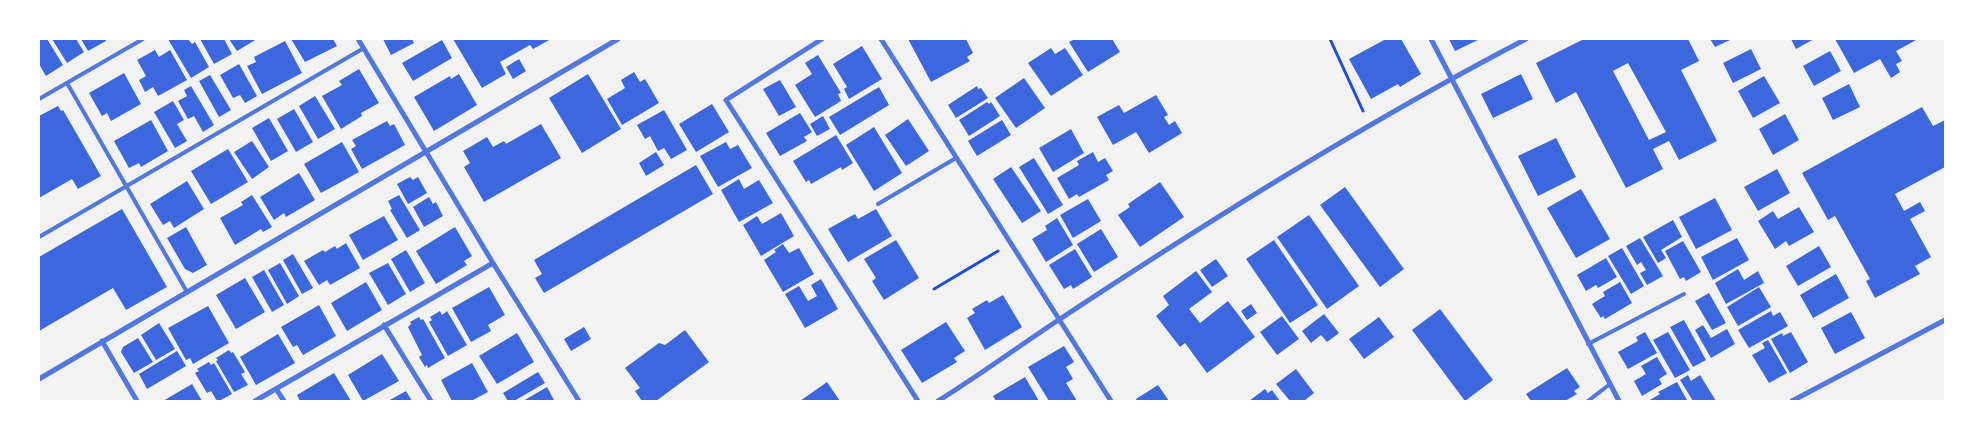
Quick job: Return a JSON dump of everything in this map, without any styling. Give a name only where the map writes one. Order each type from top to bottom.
[{"type":"street","points":[[358,39],[493,263],[580,401]]},
{"type":"street","points":[[39,379],[426,150],[618,39]]},
{"type":"street","points":[[822,39],[726,100],[918,401]]},
{"type":"street","points":[[881,39],[1111,401]]},
{"type":"street","points":[[1432,39],[1619,401]]},
{"type":"street","points":[[938,401],[1060,319],[1278,180],[1369,124],[1526,39]]},
{"type":"street","points":[[255,401],[493,263]]},
{"type":"street","points":[[1792,401],[1945,320]]},
{"type":"street","points":[[384,325],[431,401]]},
{"type":"street","points":[[102,341],[137,401]]},
{"type":"street","points":[[276,389],[284,401]]},
{"type":"lane","points":[[39,99],[143,39]]},
{"type":"lane","points":[[39,237],[364,48]]},
{"type":"lane","points":[[67,83],[187,292]]},
{"type":"lane","points":[[878,204],[956,158]]},
{"type":"lane","points":[[1588,344],[1684,294]]},
{"type":"lane","points":[[1588,401],[1610,384]]},
{"type":"path","points":[[1330,39],[1369,124]]},
{"type":"path","points":[[934,289],[1011,244]]},
{"type":"building","points":[[39,39],[47,39],[63,65],[46,76],[39,64]]},
{"type":"building","points":[[52,39],[76,39],[84,52],[67,63]]},
{"type":"building","points":[[81,39],[105,39],[106,41],[88,51]]},
{"type":"building","points":[[168,39],[188,39],[192,44],[195,42],[209,67],[191,78]]},
{"type":"building","points":[[200,39],[224,39],[232,54],[214,64]]},
{"type":"building","points":[[229,39],[257,39],[237,51]]},
{"type":"building","points":[[291,39],[333,39],[337,46],[305,62]]},
{"type":"building","points":[[383,39],[412,39],[414,43],[391,55]]},
{"type":"building","points":[[453,39],[551,39],[533,49],[530,45],[500,62],[506,74],[482,88]]},
{"type":"building","points":[[908,39],[966,39],[973,53],[967,57],[970,61],[931,82]]},
{"type":"building","points":[[1075,39],[1112,39],[1120,52],[1088,72],[1069,42]]},
{"type":"building","points":[[1386,39],[1401,39],[1421,74],[1400,87],[1398,84],[1371,99],[1349,59]]},
{"type":"building","points":[[1449,39],[1480,39],[1455,51]]},
{"type":"building","points":[[1584,39],[1688,39],[1699,61],[1681,70],[1717,141],[1679,160],[1669,141],[1653,149],[1663,169],[1626,188],[1576,92],[1556,103],[1536,63]],"holes":[[[1628,63],[1666,132],[1649,140],[1613,71]]]},
{"type":"building","points":[[1710,39],[1732,39],[1715,47]]},
{"type":"building","points":[[1791,39],[1814,39],[1796,49]]},
{"type":"building","points":[[1835,39],[1916,40],[1896,51],[1902,61],[1896,64],[1900,72],[1891,78],[1880,59],[1854,73]]},
{"type":"building","points":[[442,40],[452,58],[413,81],[402,63]]},
{"type":"building","points":[[285,41],[302,73],[262,94],[247,66],[256,62],[254,57]]},
{"type":"building","points":[[862,46],[882,79],[849,99],[844,89],[847,87],[833,64]]},
{"type":"building","points":[[1051,48],[1055,54],[1065,48],[1083,75],[1051,96],[1028,63]]},
{"type":"building","points":[[1751,49],[1761,69],[1733,83],[1723,63]]},
{"type":"building","points":[[155,50],[159,57],[170,50],[187,80],[158,96],[153,87],[145,92],[139,80],[146,76],[137,60]]},
{"type":"building","points":[[1830,51],[1841,71],[1814,86],[1803,66]]},
{"type":"building","points":[[818,55],[841,93],[838,94],[841,101],[815,117],[795,85],[812,74],[805,63]]},
{"type":"building","points":[[519,59],[526,71],[513,79],[506,67]]},
{"type":"building","points":[[239,64],[257,96],[245,103],[240,95],[233,98],[220,75]]},
{"type":"building","points":[[359,69],[379,103],[361,113],[362,116],[341,129],[322,96],[342,85],[339,81]]},
{"type":"building","points":[[634,72],[640,82],[645,79],[659,103],[622,125],[607,99],[625,88],[621,80]]},
{"type":"building","points":[[124,73],[141,104],[111,121],[107,113],[102,116],[89,93]]},
{"type":"building","points":[[459,74],[477,105],[434,131],[414,97],[450,76],[451,79]]},
{"type":"building","points":[[588,74],[621,129],[582,153],[549,98]]},
{"type":"building","points":[[1521,74],[1533,99],[1493,118],[1481,94]]},
{"type":"building","points":[[210,75],[231,110],[219,117],[199,81]]},
{"type":"building","points":[[1764,76],[1780,103],[1753,118],[1738,91]]},
{"type":"building","points":[[1024,78],[1045,108],[1016,128],[995,98]]},
{"type":"building","points":[[780,80],[796,107],[779,116],[763,89]]},
{"type":"building","points":[[1849,84],[1860,107],[1833,120],[1822,98]]},
{"type":"building","points":[[191,86],[214,125],[203,132],[194,116],[188,119],[178,101],[187,96],[184,90]]},
{"type":"building","points":[[977,86],[978,89],[981,88],[988,98],[956,118],[948,105]]},
{"type":"building","points":[[879,87],[889,105],[840,135],[829,117]]},
{"type":"building","points":[[1156,95],[1168,115],[1164,117],[1169,125],[1175,121],[1182,133],[1149,153],[1136,132],[1113,145],[1097,117],[1119,105],[1124,113]]},
{"type":"building","points":[[315,96],[335,129],[318,139],[299,106]]},
{"type":"building","points":[[173,101],[184,120],[177,124],[187,141],[175,148],[154,112]]},
{"type":"building","points":[[987,102],[989,104],[991,102],[1000,116],[969,136],[959,120]]},
{"type":"building","points":[[712,104],[729,132],[696,152],[679,124]]},
{"type":"building","points":[[58,106],[61,111],[63,110],[101,176],[78,189],[72,179],[39,198],[39,116]]},
{"type":"building","points":[[1922,107],[1933,126],[1945,120],[1945,167],[1895,194],[1904,211],[1920,202],[1925,211],[1910,219],[1931,257],[1915,266],[1920,274],[1875,298],[1866,281],[1870,279],[1835,216],[1828,220],[1802,173]]},
{"type":"building","points":[[294,109],[313,142],[296,152],[277,119]]},
{"type":"building","points":[[664,110],[687,150],[671,159],[664,148],[658,151],[650,136],[645,139],[637,125]]},
{"type":"building","points":[[800,113],[812,132],[804,137],[807,141],[780,156],[766,133]]},
{"type":"building","points":[[1785,114],[1799,140],[1773,155],[1759,129]]},
{"type":"building","points":[[823,116],[830,129],[817,136],[810,124]]},
{"type":"building","points":[[269,118],[288,151],[271,161],[252,128]]},
{"type":"building","points":[[908,119],[929,151],[906,166],[885,135]]},
{"type":"building","points":[[151,120],[168,151],[141,167],[139,163],[129,168],[114,141]]},
{"type":"building","points":[[1002,120],[1011,135],[977,156],[968,141]]},
{"type":"building","points":[[387,121],[390,126],[394,124],[405,145],[362,169],[351,149],[356,146],[352,140]]},
{"type":"building","points":[[541,124],[561,158],[484,202],[464,167],[470,163],[463,151],[487,137],[493,147],[504,141],[506,144]]},
{"type":"building","points":[[874,127],[902,173],[874,191],[846,145]]},
{"type":"building","points":[[1071,129],[1084,153],[1053,172],[1039,148]]},
{"type":"building","points":[[836,135],[853,163],[842,170],[841,167],[811,184],[809,180],[806,182],[793,161]]},
{"type":"building","points":[[1556,138],[1576,177],[1538,196],[1518,156]]},
{"type":"building","points":[[252,141],[269,167],[252,179],[234,152]]},
{"type":"building","points":[[342,142],[359,172],[321,193],[304,164]]},
{"type":"building","points":[[726,142],[730,149],[738,145],[752,168],[718,187],[700,156]]},
{"type":"building","points":[[228,149],[248,182],[211,204],[191,171]]},
{"type":"building","points":[[656,152],[664,165],[646,176],[639,163]]},
{"type":"building","points":[[1093,152],[1098,162],[1105,158],[1113,171],[1106,175],[1109,180],[1079,197],[1077,194],[1069,199],[1057,178],[1079,165],[1077,161]]},
{"type":"building","points":[[1034,158],[1063,205],[1048,214],[1019,167]]},
{"type":"building","points":[[696,165],[713,194],[544,293],[535,278],[542,274],[534,260]]},
{"type":"building","points":[[1011,167],[1041,211],[1022,223],[993,179]]},
{"type":"building","points":[[1777,169],[1790,193],[1758,211],[1744,187]]},
{"type":"building","points":[[299,173],[315,200],[286,217],[284,213],[274,220],[260,197]]},
{"type":"building","points":[[410,177],[413,180],[418,177],[427,193],[408,204],[397,184]]},
{"type":"building","points":[[739,179],[744,189],[759,180],[773,203],[739,222],[721,190]]},
{"type":"building","points":[[187,181],[204,209],[174,228],[170,221],[163,225],[150,204]]},
{"type":"building","points":[[1160,182],[1184,217],[1140,247],[1118,215],[1130,207],[1128,204]]},
{"type":"building","points":[[1345,187],[1404,269],[1380,287],[1320,205]]},
{"type":"building","points":[[1581,189],[1610,239],[1576,258],[1547,208]]},
{"type":"building","points":[[252,195],[272,227],[263,232],[261,229],[235,245],[220,218],[243,205],[241,202]]},
{"type":"building","points":[[399,195],[420,230],[407,238],[390,210],[392,209],[388,201]]},
{"type":"building","points":[[429,197],[433,204],[436,202],[443,216],[424,227],[413,207]]},
{"type":"building","points":[[1715,198],[1732,230],[1696,249],[1679,217]]},
{"type":"building","points":[[1088,199],[1101,221],[1073,238],[1060,215]]},
{"type":"building","points":[[1799,207],[1814,232],[1789,246],[1786,241],[1775,249],[1758,221],[1773,211],[1778,219]]},
{"type":"building","points":[[122,209],[167,287],[126,310],[113,288],[39,331],[39,257]]},
{"type":"building","points":[[876,209],[892,236],[848,262],[828,229],[855,214],[858,219]]},
{"type":"building","points":[[781,213],[794,236],[761,256],[743,225],[757,216],[762,224]]},
{"type":"building","points":[[1309,215],[1359,286],[1327,309],[1277,237]]},
{"type":"building","points":[[384,216],[398,240],[363,260],[349,235]]},
{"type":"building","points":[[1057,218],[1073,245],[1046,262],[1032,239],[1047,230],[1045,226]]},
{"type":"building","points":[[1673,220],[1682,237],[1661,250],[1666,258],[1658,263],[1643,237]]},
{"type":"building","points":[[186,227],[207,265],[193,273],[185,269],[167,238]]},
{"type":"building","points":[[455,227],[472,256],[464,261],[467,265],[436,284],[416,251]]},
{"type":"building","points":[[1101,229],[1118,257],[1094,272],[1077,244]]},
{"type":"building","points":[[1640,238],[1663,276],[1647,285],[1640,273],[1646,270],[1641,262],[1637,265],[1626,246]]},
{"type":"building","points":[[1737,238],[1749,260],[1713,280],[1701,257]]},
{"type":"building","points":[[896,240],[919,278],[884,300],[872,281],[876,278],[864,259]]},
{"type":"building","points":[[1274,240],[1318,305],[1290,323],[1246,259]]},
{"type":"building","points":[[1683,241],[1701,272],[1686,281],[1684,277],[1680,279],[1665,251]]},
{"type":"building","points":[[346,243],[360,268],[330,285],[327,280],[319,285],[304,261],[323,250],[325,252],[335,246],[337,249]]},
{"type":"building","points":[[783,244],[789,253],[799,248],[814,274],[783,292],[764,260],[776,252],[774,250]]},
{"type":"building","points":[[1819,246],[1831,267],[1798,286],[1786,266]]},
{"type":"building","points":[[1622,248],[1644,286],[1631,294],[1608,256]]},
{"type":"building","points":[[1075,249],[1092,277],[1073,289],[1071,285],[1064,289],[1049,265]]},
{"type":"building","points":[[406,250],[425,283],[410,292],[391,259]]},
{"type":"building","points":[[293,254],[313,288],[302,294],[283,260]]},
{"type":"building","points":[[1606,258],[1617,277],[1598,288],[1596,285],[1586,291],[1577,275]]},
{"type":"building","points":[[1216,259],[1228,276],[1212,287],[1200,270]]},
{"type":"building","points":[[280,263],[299,296],[287,304],[268,270]]},
{"type":"building","points":[[388,263],[406,294],[388,305],[369,273]]},
{"type":"building","points":[[1738,269],[1744,280],[1758,271],[1764,283],[1726,304],[1715,283]]},
{"type":"building","points":[[264,270],[284,305],[272,312],[252,277]]},
{"type":"building","points":[[1196,271],[1212,292],[1189,309],[1200,323],[1228,301],[1255,337],[1207,373],[1185,343],[1180,347],[1156,316],[1169,305],[1163,296]]},
{"type":"building","points":[[1836,274],[1849,298],[1813,318],[1800,295]]},
{"type":"building","points":[[245,278],[265,312],[236,329],[216,295]]},
{"type":"building","points":[[821,279],[838,309],[805,328],[785,294],[799,286],[808,301],[817,296],[811,285]]},
{"type":"building","points":[[366,282],[382,310],[347,331],[331,303]]},
{"type":"building","points":[[1620,282],[1632,303],[1605,319],[1603,316],[1601,318],[1592,304],[1605,296],[1603,292]]},
{"type":"building","points":[[489,287],[505,315],[488,325],[491,331],[471,342],[452,308]]},
{"type":"building","points":[[1759,287],[1771,307],[1738,326],[1727,307]]},
{"type":"building","points":[[1709,293],[1726,323],[1712,330],[1695,301]]},
{"type":"building","points":[[1003,295],[1022,327],[985,350],[967,318],[975,313],[972,309],[987,300],[989,303]]},
{"type":"building","points":[[1251,304],[1257,313],[1247,320],[1241,311]]},
{"type":"building","points":[[319,305],[336,336],[303,355],[297,345],[293,347],[281,327]]},
{"type":"building","points":[[208,306],[229,343],[193,364],[190,358],[186,360],[168,328]]},
{"type":"building","points":[[1440,309],[1493,380],[1465,401],[1412,330]]},
{"type":"building","points":[[440,311],[442,315],[447,311],[467,345],[448,356],[429,322],[432,320],[430,317]]},
{"type":"building","points":[[1771,311],[1773,316],[1780,312],[1788,326],[1749,348],[1738,330]]},
{"type":"building","points":[[1851,312],[1865,338],[1835,354],[1821,328]]},
{"type":"building","points":[[1324,314],[1339,333],[1327,342],[1321,335],[1311,343],[1302,331]]},
{"type":"building","points":[[1282,316],[1299,339],[1277,355],[1260,332]]},
{"type":"building","points":[[419,317],[421,320],[423,319],[445,358],[428,368],[427,365],[425,367],[419,357],[422,355],[408,327],[411,324],[410,322]]},
{"type":"building","points":[[1379,317],[1394,337],[1364,359],[1349,339]]},
{"type":"building","points":[[1684,320],[1706,360],[1693,367],[1670,327]]},
{"type":"building","points":[[946,322],[965,351],[954,358],[957,362],[922,383],[901,350]]},
{"type":"building","points":[[159,323],[175,349],[156,360],[141,335]]},
{"type":"building","points":[[1703,325],[1711,338],[1727,329],[1735,344],[1711,358],[1695,330]]},
{"type":"building","points":[[584,327],[591,339],[571,351],[564,339]]},
{"type":"building","points":[[685,330],[709,362],[656,401],[642,401],[635,391],[640,388],[625,368],[659,343],[665,345]]},
{"type":"building","points":[[1645,332],[1657,353],[1628,369],[1618,352],[1638,341],[1636,337]]},
{"type":"building","points":[[1668,332],[1690,370],[1675,378],[1653,340]]},
{"type":"building","points":[[1791,332],[1808,362],[1790,373],[1771,339],[1782,333],[1783,336]]},
{"type":"building","points":[[517,333],[534,362],[497,384],[479,356]]},
{"type":"building","points":[[278,334],[295,363],[256,385],[240,357]]},
{"type":"building","points":[[138,338],[153,362],[134,373],[121,352],[123,347]]},
{"type":"building","points":[[1768,340],[1787,373],[1769,383],[1752,355],[1765,348],[1762,343]]},
{"type":"building","points":[[1064,346],[1074,362],[1066,367],[1073,379],[1066,383],[1077,401],[1049,401],[1028,367]]},
{"type":"building","points":[[229,350],[231,353],[233,352],[245,372],[241,374],[248,385],[234,392],[216,361],[218,360],[216,358]]},
{"type":"building","points":[[177,351],[186,366],[147,389],[139,374]]},
{"type":"building","points":[[382,354],[399,381],[363,401],[348,375]]},
{"type":"building","points":[[1657,357],[1667,374],[1659,379],[1662,384],[1642,396],[1634,381],[1646,374],[1641,366]]},
{"type":"building","points":[[209,362],[211,365],[214,363],[232,394],[219,401],[217,401],[211,391],[207,393],[195,373],[199,371],[197,369]]},
{"type":"building","points":[[472,363],[488,392],[471,401],[452,401],[441,380]]},
{"type":"building","points":[[1567,368],[1580,387],[1574,391],[1577,394],[1565,401],[1531,401],[1526,394]]},
{"type":"building","points":[[1296,369],[1314,393],[1304,401],[1290,401],[1276,384]]},
{"type":"building","points":[[538,372],[545,383],[514,401],[508,401],[503,393]]},
{"type":"building","points":[[334,373],[351,401],[300,401],[297,395]]},
{"type":"building","points":[[1688,375],[1691,381],[1700,375],[1716,401],[1693,401],[1680,380]]},
{"type":"building","points":[[1025,377],[1039,401],[996,401],[993,396]]},
{"type":"building","points":[[827,382],[840,401],[800,401]]},
{"type":"building","points":[[1677,382],[1687,400],[1648,401],[1660,394],[1658,392]]},
{"type":"building","points":[[192,384],[202,401],[163,401]]},
{"type":"building","points":[[1158,385],[1169,401],[1137,401],[1136,399]]},
{"type":"building","points":[[547,387],[554,400],[523,401]]},
{"type":"building","points":[[1265,389],[1268,393],[1272,390],[1280,401],[1249,401]]},
{"type":"building","points":[[406,391],[412,401],[388,401]]}]
